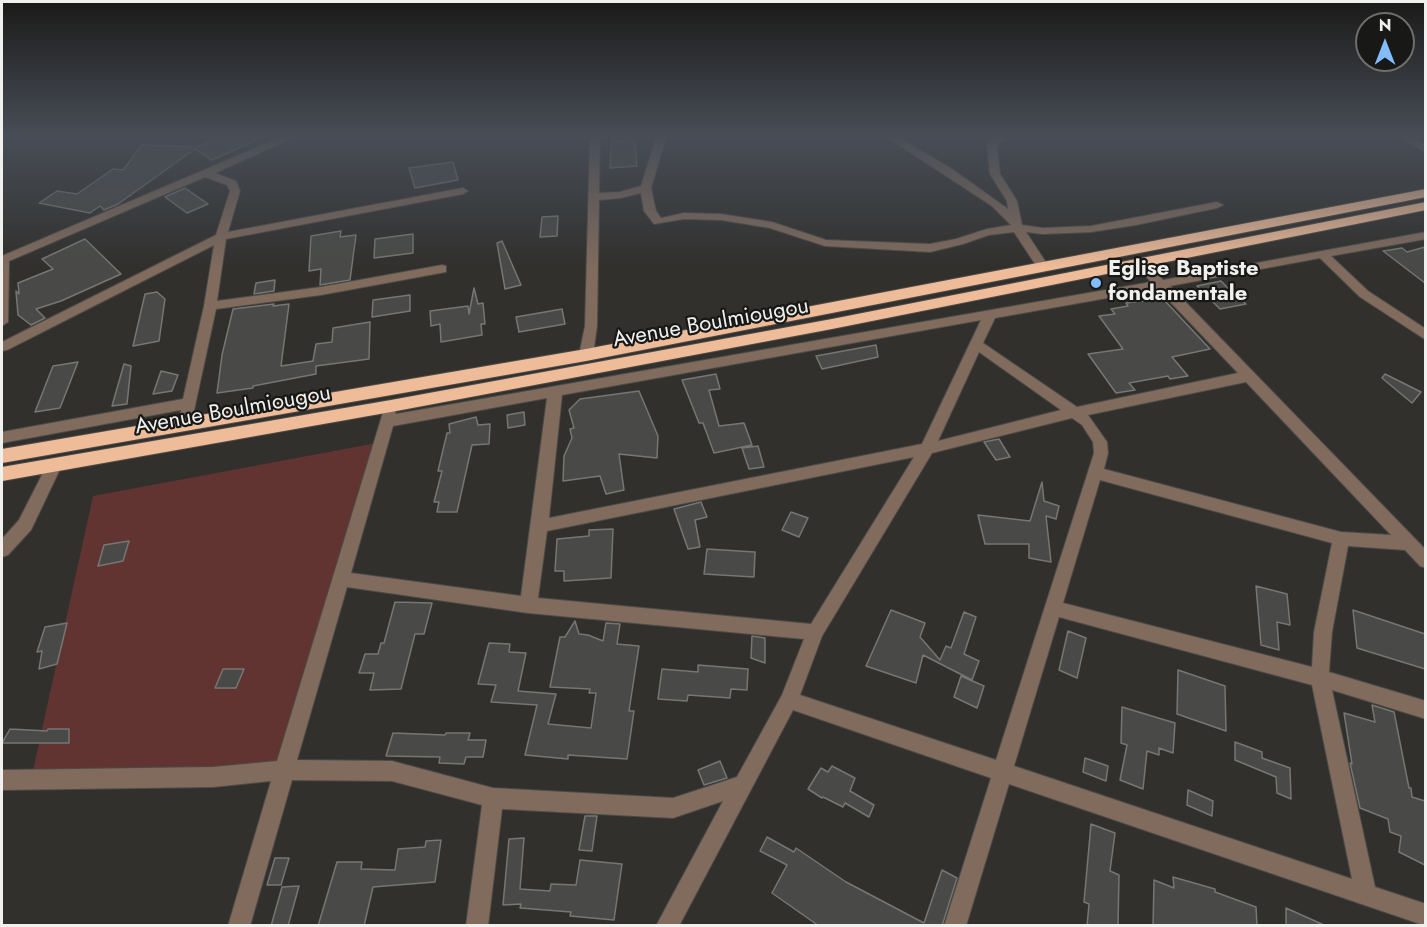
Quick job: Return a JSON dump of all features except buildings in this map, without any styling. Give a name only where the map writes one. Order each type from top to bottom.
[{"type":"highway","name":"Avenue Boulmiougou","points":[[2,456],[586,355],[1425,193]]},
{"type":"highway","name":"Avenue Boulmiougou","points":[[2,474],[389,414],[1425,206]]},
{"type":"street","points":[[2,322],[2,260],[190,181]]},
{"type":"street","points":[[185,424],[210,306],[221,237],[234,186],[229,181]]},
{"type":"street","points":[[586,355],[591,326],[596,181]]},
{"type":"street","points":[[648,181],[646,188],[650,211],[658,222],[684,216],[721,217],[772,225],[825,243],[844,246],[936,248],[959,242],[979,233],[1016,225],[1043,231],[1091,229],[1217,205]]},
{"type":"street","points":[[963,181],[996,204],[1016,225],[1043,267]]},
{"type":"street","points":[[1000,181],[1009,194],[1016,225]]},
{"type":"street","points":[[596,197],[621,195],[646,188]]},
{"type":"street","points":[[2,346],[221,237],[463,191]]},
{"type":"street","points":[[239,926],[389,414],[555,392],[1425,235]]},
{"type":"street","points":[[1322,254],[1364,294],[1425,336]]},
{"type":"street","points":[[1140,263],[1425,561]]},
{"type":"street","points":[[210,306],[321,291],[442,270]]},
{"type":"street","points":[[671,923],[789,700],[815,632],[927,449],[990,314]]},
{"type":"street","points":[[955,926],[1101,453],[1101,442],[1087,421],[976,344]]},
{"type":"street","points":[[540,526],[927,449],[1076,412],[1250,376]]},
{"type":"street","points":[[528,605],[540,526],[555,392]]},
{"type":"street","points":[[2,438],[190,403]]},
{"type":"street","points":[[2,550],[25,525],[54,465]]},
{"type":"street","points":[[1096,473],[1341,538],[1408,543]]},
{"type":"street","points":[[1341,538],[1323,632],[1320,678],[1366,895]]},
{"type":"street","points":[[342,579],[528,605],[815,632]]},
{"type":"street","points":[[1053,608],[1320,678],[1425,710]]},
{"type":"street","points":[[789,700],[1425,915]]},
{"type":"street","points":[[2,780],[213,777],[285,771],[392,771],[493,798],[673,808],[745,784]]},
{"type":"street","points":[[477,926],[493,798]]},
{"type":"shaded area","points":[[382,442],[285,770],[31,780],[93,496]]},
{"type":"place","name":"Eglise Baptiste fondamentale","points":[[1096,283]]}]
